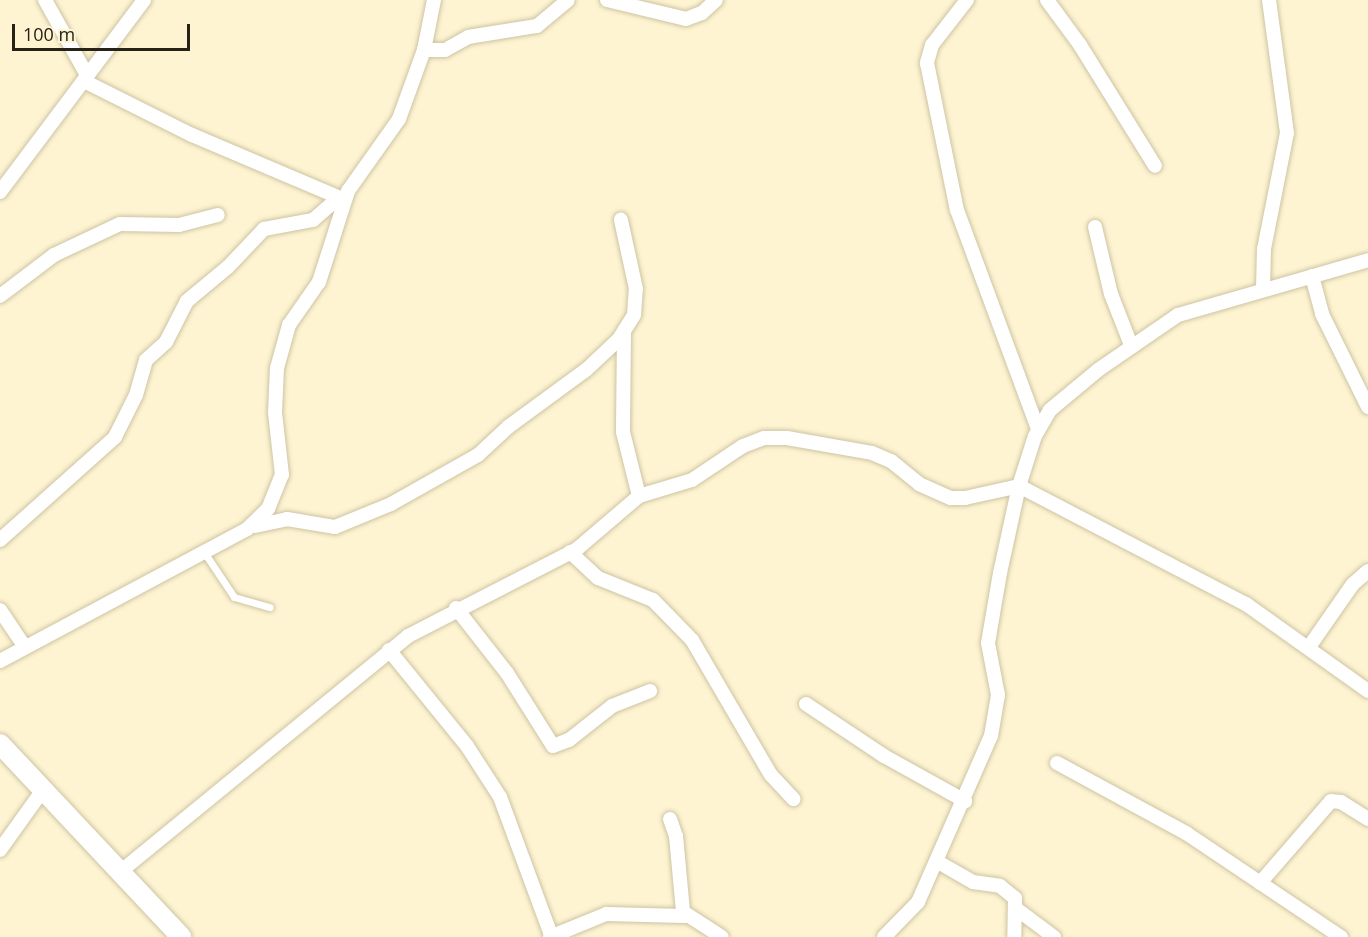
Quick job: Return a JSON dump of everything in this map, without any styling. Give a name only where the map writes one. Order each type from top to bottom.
[{"type":"street","points":[[45,0],[86,78],[192,135],[251,158],[341,200]]},
{"type":"street","points":[[3,182],[86,78],[144,0]]},
{"type":"street","points":[[0,540],[55,494],[115,437],[136,395],[146,360],[166,342],[187,301],[228,267],[261,231],[313,220],[341,200],[399,118],[424,50],[434,0]]},
{"type":"street","points":[[424,50],[444,50],[468,37],[537,26],[568,0]]},
{"type":"street","points":[[607,0],[686,19],[702,13],[716,0]]},
{"type":"street","points":[[967,0],[932,45],[927,63],[957,210],[1038,429]]},
{"type":"street","points":[[1047,0],[1080,45],[1155,166]]},
{"type":"street","points":[[1263,290],[1264,249],[1287,133],[1269,0]]},
{"type":"street","points":[[247,529],[268,509],[281,481],[277,368],[291,319],[319,282],[341,200]]},
{"type":"street","points":[[0,296],[54,255],[120,224],[179,225],[218,215]]},
{"type":"street","points":[[0,661],[247,529],[287,519],[335,527],[390,504],[478,455],[514,423],[586,370],[624,332],[634,315],[636,289],[621,220]]},
{"type":"street","points":[[1095,227],[1111,294],[1131,345]]},
{"type":"street","points":[[884,937],[915,908],[965,801],[997,712],[988,643],[1019,486],[1038,429],[1054,406],[1131,345],[1178,315],[1368,260]]},
{"type":"street","points":[[1312,276],[1322,314],[1368,407]]},
{"type":"street","points":[[624,332],[623,432],[639,496]]},
{"type":"street","points":[[120,872],[389,650],[456,608],[570,552],[639,496],[692,480],[743,447],[769,438],[872,453],[891,461],[919,484],[951,498],[1019,486],[1246,604],[1368,691]]},
{"type":"street","points":[[570,552],[598,579],[651,598],[692,640],[771,775],[793,799]]},
{"type":"street","points":[[1308,647],[1353,584],[1368,571]]},
{"type":"street","points":[[456,608],[507,673],[553,746],[569,740],[612,706],[650,692]]},
{"type":"street","points":[[0,610],[25,647]]},
{"type":"street","points":[[389,650],[467,746],[500,797],[551,936],[606,914],[685,916],[722,937]]},
{"type":"street","points":[[806,704],[884,756],[965,801]]},
{"type":"street","points":[[0,744],[182,937]]},
{"type":"street","points":[[1057,763],[1186,832],[1341,937]]},
{"type":"street","points":[[0,850],[43,790]]},
{"type":"street","points":[[1260,883],[1331,801],[1341,802],[1368,819]]},
{"type":"street","points":[[670,819],[685,916]]},
{"type":"street","points":[[938,862],[973,882],[1003,887],[1017,900],[1018,910],[1014,937]]},
{"type":"street","points":[[1018,910],[1054,937]]},
{"type":"lane","points":[[204,552],[234,597],[270,607]]}]
